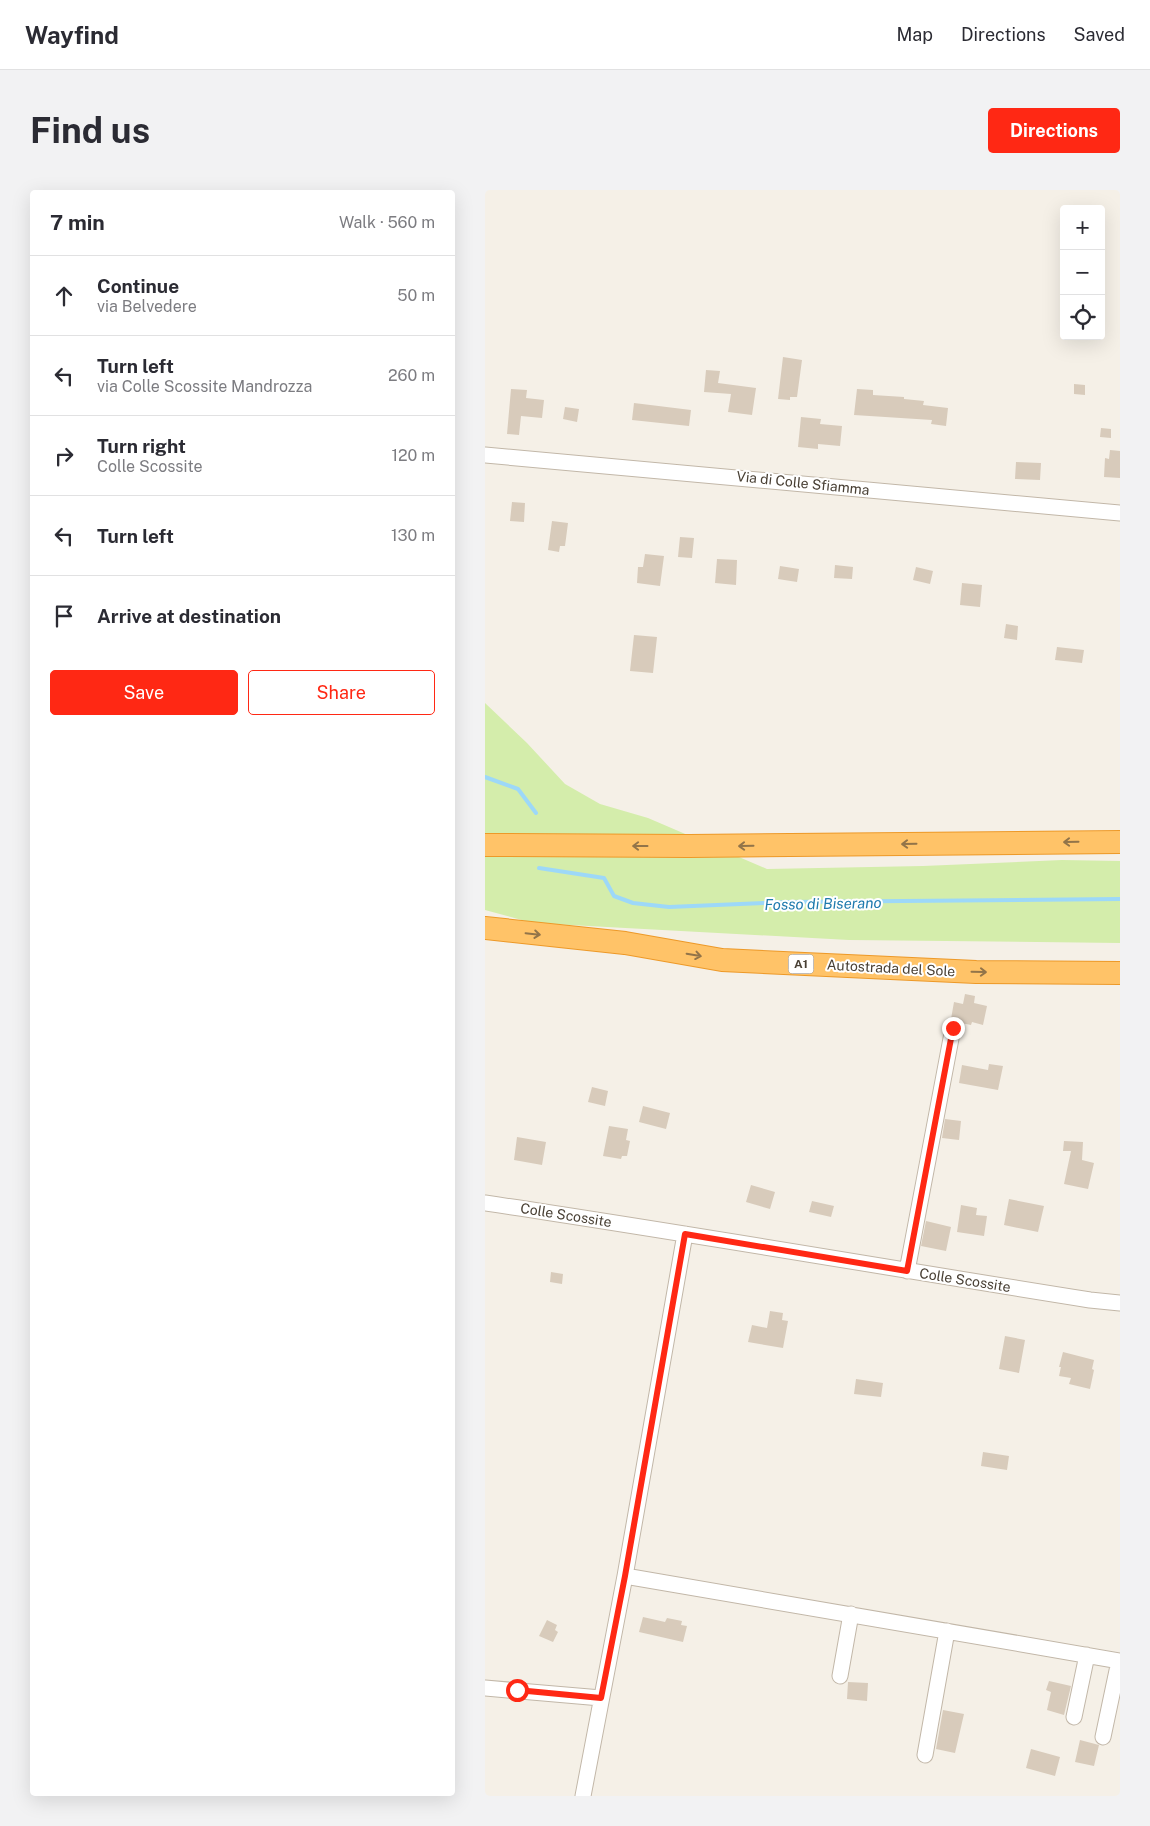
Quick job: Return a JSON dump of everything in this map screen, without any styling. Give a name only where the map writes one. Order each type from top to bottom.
[{"type":"highway","points":[[485,845],[689,846],[1120,842]]},
{"type":"highway","name":"Autostrada del Sole","points":[[485,928],[625,943],[722,960],[976,972],[1120,973]]},
{"type":"street","name":"Via di Colle Sfiamma","points":[[485,455],[1120,512]]},
{"type":"street","points":[[907,1271],[953,1028]]},
{"type":"street","name":"Colle Scossite","points":[[485,1202],[907,1271],[1120,1303]]},
{"type":"street","points":[[583,1796],[625,1576],[685,1234]]},
{"type":"street","points":[[625,1576],[1120,1661],[1103,1737]]},
{"type":"street","points":[[840,1676],[851,1614]]},
{"type":"street","points":[[925,1755],[947,1631]]},
{"type":"street","points":[[1074,1716],[1087,1655]]},
{"type":"street","points":[[485,1688],[601,1698]]},
{"type":"green space","points":[[485,703],[527,743],[565,784],[600,804],[648,818],[767,869],[923,866],[1062,860],[1120,861],[1120,943],[849,940],[533,923],[485,910]]},
{"type":"building","points":[[783,357],[802,360],[797,397],[790,397],[790,400],[778,399]]},
{"type":"building","points":[[706,370],[720,371],[718,383],[756,388],[752,415],[728,412],[731,394],[704,392]]},
{"type":"building","points":[[1074,384],[1085,385],[1085,395],[1074,394]]},
{"type":"building","points":[[511,389],[527,390],[526,398],[544,400],[542,418],[521,416],[519,435],[507,434]]},
{"type":"building","points":[[857,389],[873,390],[873,395],[904,397],[904,399],[924,401],[923,405],[948,408],[946,426],[931,424],[932,420],[854,415]]},
{"type":"building","points":[[634,403],[691,410],[689,426],[632,420]]},
{"type":"building","points":[[565,407],[579,409],[577,422],[563,419]]},
{"type":"building","points":[[801,417],[821,419],[820,424],[842,426],[840,446],[818,444],[818,449],[798,447]]},
{"type":"building","points":[[1101,428],[1111,429],[1111,438],[1100,437]]},
{"type":"building","points":[[1110,450],[1120,451],[1120,478],[1104,477],[1105,458],[1109,459]]},
{"type":"building","points":[[1016,462],[1041,463],[1040,480],[1015,479]]},
{"type":"building","points":[[512,502],[525,503],[524,522],[510,521]]},
{"type":"building","points":[[552,521],[568,523],[565,546],[560,546],[559,552],[548,550]]},
{"type":"building","points":[[680,537],[694,538],[692,558],[678,557]]},
{"type":"building","points":[[645,554],[664,556],[660,586],[637,583],[638,567],[643,567]]},
{"type":"building","points":[[717,559],[737,560],[736,585],[715,583]]},
{"type":"building","points":[[835,565],[853,567],[852,579],[834,578]]},
{"type":"building","points":[[780,566],[799,569],[797,582],[778,579]]},
{"type":"building","points":[[916,567],[933,571],[930,584],[913,580]]},
{"type":"building","points":[[962,583],[982,585],[980,607],[960,605]]},
{"type":"building","points":[[1006,624],[1018,626],[1017,640],[1004,638]]},
{"type":"building","points":[[634,635],[657,637],[653,673],[630,671]]},
{"type":"building","points":[[1057,647],[1084,650],[1082,663],[1055,660]]},
{"type":"building","points":[[965,994],[975,996],[974,1003],[987,1006],[983,1025],[972,1022],[971,1025],[951,1019],[954,1002],[963,1004]]},
{"type":"building","points":[[989,1064],[1003,1066],[998,1090],[959,1083],[962,1065],[988,1070]]},
{"type":"building","points":[[592,1087],[608,1091],[605,1106],[588,1102]]},
{"type":"building","points":[[643,1106],[670,1113],[666,1129],[639,1122]]},
{"type":"building","points":[[945,1119],[961,1121],[959,1140],[942,1138]]},
{"type":"building","points":[[609,1126],[628,1129],[626,1140],[630,1141],[627,1156],[622,1156],[621,1159],[603,1156]]},
{"type":"building","points":[[517,1137],[546,1142],[542,1165],[514,1160]]},
{"type":"building","points":[[1064,1141],[1083,1142],[1082,1160],[1094,1163],[1088,1189],[1064,1184],[1071,1151],[1063,1151]]},
{"type":"building","points":[[751,1185],[775,1192],[770,1209],[746,1202]]},
{"type":"building","points":[[1009,1199],[1044,1206],[1038,1232],[1004,1225]]},
{"type":"building","points":[[812,1201],[834,1206],[831,1217],[809,1212]]},
{"type":"building","points":[[961,1205],[977,1208],[976,1215],[987,1216],[984,1236],[957,1232]]},
{"type":"building","points":[[926,1221],[951,1227],[946,1251],[921,1246]]},
{"type":"building","points":[[551,1272],[563,1274],[562,1284],[550,1282]]},
{"type":"building","points":[[770,1311],[783,1313],[782,1320],[788,1321],[783,1348],[748,1342],[752,1325],[767,1328]]},
{"type":"building","points":[[1005,1336],[1025,1340],[1019,1373],[999,1369]]},
{"type":"building","points":[[1063,1352],[1094,1360],[1090,1389],[1069,1384],[1071,1378],[1059,1376]]},
{"type":"building","points":[[856,1379],[883,1383],[881,1397],[854,1394]]},
{"type":"building","points":[[983,1452],[1009,1456],[1007,1470],[981,1466]]},
{"type":"building","points":[[643,1617],[665,1622],[667,1618],[682,1621],[681,1625],[687,1626],[683,1642],[639,1632]]},
{"type":"building","points":[[547,1620],[557,1625],[555,1630],[558,1632],[553,1642],[539,1636]]},
{"type":"building","points":[[1049,1681],[1071,1686],[1064,1715],[1047,1710],[1051,1692],[1046,1690]]},
{"type":"building","points":[[848,1682],[868,1683],[867,1701],[847,1699]]},
{"type":"building","points":[[943,1710],[964,1714],[955,1753],[936,1749]]},
{"type":"building","points":[[1080,1740],[1099,1745],[1094,1766],[1075,1762]]},
{"type":"building","points":[[1031,1749],[1060,1757],[1055,1776],[1026,1768]]},
{"type":"waterway","name":"Fosso di Biserano","points":[[485,777],[518,789],[536,813]]},
{"type":"waterway","name":"Fosso di Biserano","points":[[539,868],[604,878],[614,896],[633,903],[669,907],[788,902],[1120,899]]},
{"type":"route","points":[[517,1690],[601,1698],[625,1576],[685,1234],[907,1271],[953,1028]]}]
